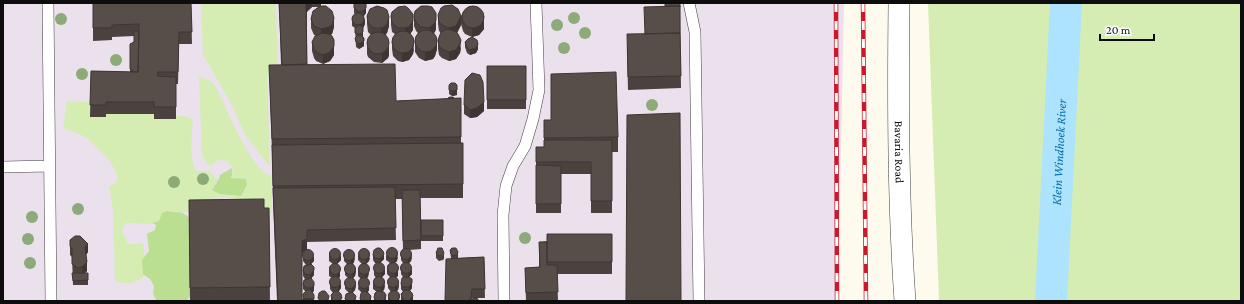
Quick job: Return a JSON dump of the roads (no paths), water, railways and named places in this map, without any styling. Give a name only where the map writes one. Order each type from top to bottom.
[{"type":"street","name":"Bavaria Road","points":[[899,3],[898,74],[900,176],[905,301]]},
{"type":"lane","points":[[48,3],[50,301]]},
{"type":"lane","points":[[504,301],[502,216],[506,186],[513,166],[525,146],[534,118],[539,90],[536,3]]},
{"type":"lane","points":[[689,3],[695,32],[699,301]]},
{"type":"lane","points":[[3,167],[49,166]]},
{"type":"waterway","name":"Klein Windhoek River","points":[[1051,301],[1066,3]]},
{"type":"railway","points":[[836,3],[837,301]]},
{"type":"railway","points":[[863,3],[866,301]]}]
